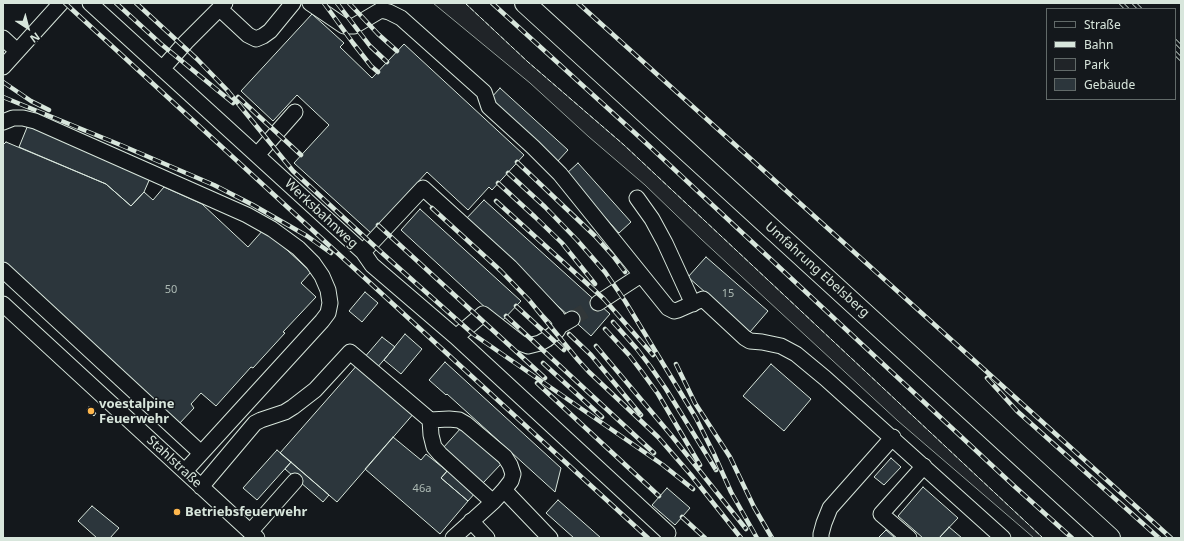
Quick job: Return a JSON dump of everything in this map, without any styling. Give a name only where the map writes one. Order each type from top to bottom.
[{"type":"main road","name":"Umfahrung Ebelsberg","points":[[525,3],[1110,538]]},
{"type":"street","points":[[3,67],[61,3]]},
{"type":"street","name":"Werksbahnweg","points":[[90,3],[363,252],[372,265],[456,337],[668,533]]},
{"type":"street","points":[[162,69],[186,42],[223,6],[248,36],[256,39],[264,36],[270,31],[293,3]]},
{"type":"street","points":[[310,3],[344,26],[354,26],[381,10],[401,18],[484,92],[489,107],[560,174],[668,308],[674,312],[698,302]]},
{"type":"street","points":[[3,38],[17,51]]},
{"type":"street","points":[[257,155],[295,112]]},
{"type":"street","points":[[3,122],[13,118],[23,118],[35,121],[247,215],[272,229],[298,248],[313,263],[322,276],[328,290],[330,303],[328,312],[322,321],[185,471]]},
{"type":"street","points":[[363,252],[423,188],[510,267],[560,322],[566,322],[547,339],[540,343],[528,346],[520,343],[483,314],[456,337]]},
{"type":"street","points":[[637,198],[652,219],[698,302],[750,341],[781,346],[796,354],[893,437],[1004,538]]},
{"type":"street","points":[[3,270],[201,453]]},
{"type":"street","points":[[598,303],[642,275]]},
{"type":"street","name":"Stahlstraße","points":[[3,304],[253,535]]},
{"type":"street","points":[[201,487],[255,424],[261,420],[285,412],[294,407],[315,390],[350,352],[430,420],[460,420],[505,457],[510,465],[513,474],[511,481],[504,490],[453,538]]},
{"type":"street","points":[[430,420],[431,435],[434,447],[493,502]]},
{"type":"street","points":[[821,538],[824,523],[830,508],[893,437]]},
{"type":"street","points":[[909,538],[881,514],[924,466]]},
{"type":"street","points":[[253,535],[295,481]]},
{"type":"street","points":[[504,490],[550,538]]},
{"type":"street","points":[[471,521],[487,538]]},
{"type":"green space","points":[[433,3],[465,3],[528,62],[624,145],[1043,538],[1034,538],[898,421],[701,239],[645,185],[589,137],[530,83]]},
{"type":"building","points":[[312,14],[344,43],[340,47],[372,78],[404,44],[524,155],[492,190],[489,187],[468,210],[427,172],[371,233],[294,163],[329,125],[297,95],[273,121],[241,91]]},
{"type":"building","points":[[500,88],[568,150],[556,163],[493,106],[496,102],[491,98]]},
{"type":"building","points":[[28,125],[151,176],[144,192],[131,206],[106,184],[19,147]]},
{"type":"building","points":[[6,142],[106,184],[131,206],[144,192],[153,200],[164,187],[202,204],[248,247],[264,229],[311,272],[301,283],[316,297],[283,332],[285,333],[253,368],[251,367],[216,406],[201,393],[191,404],[194,408],[178,425],[127,375],[3,262],[3,145]]},
{"type":"building","points":[[578,163],[631,222],[619,233],[566,174]]},
{"type":"building","points":[[484,200],[610,314],[591,336],[464,221]]},
{"type":"building","points":[[420,209],[521,301],[501,322],[401,230]]},
{"type":"building","points":[[706,257],[768,311],[750,332],[688,277]]},
{"type":"building","points":[[365,292],[378,303],[362,322],[349,311]]},
{"type":"building","points":[[405,334],[422,349],[401,374],[384,360]]},
{"type":"building","points":[[382,337],[395,347],[376,369],[363,359]]},
{"type":"building","points":[[445,362],[561,468],[555,492],[447,394],[446,395],[429,380]]},
{"type":"building","points":[[359,363],[415,412],[337,502],[280,453]]},
{"type":"building","points":[[771,364],[811,399],[784,431],[743,396]]},
{"type":"building","name":"voestalpine Feuerwehr","points":[[89,407],[96,413],[94,416],[87,410]]},
{"type":"building","points":[[461,428],[501,464],[483,483],[443,448]]},
{"type":"building","points":[[393,437],[421,460],[426,454],[447,471],[441,478],[468,501],[440,534],[365,469]]},
{"type":"building","points":[[277,450],[291,462],[257,500],[243,488]]},
{"type":"building","points":[[891,458],[901,467],[884,485],[874,477]]},
{"type":"building","points":[[291,462],[329,495],[323,502],[285,469]]},
{"type":"building","points":[[449,469],[476,492],[468,501],[441,478]]},
{"type":"building","points":[[923,487],[958,518],[939,538],[923,538],[898,516]]},
{"type":"building","points":[[667,488],[690,508],[675,525],[652,505]]},
{"type":"building","points":[[558,500],[601,538],[574,538],[546,513]]},
{"type":"building","points":[[92,506],[119,528],[110,538],[97,538],[78,521]]},
{"type":"building","points":[[949,527],[962,538],[939,538]]},
{"type":"building","points":[[886,530],[895,538],[878,538]]},
{"type":"tunnel","points":[[572,319],[598,303]]},
{"type":"railway","points":[[65,3],[648,538]]},
{"type":"railway","points":[[116,3],[161,44],[233,103]]},
{"type":"railway","points":[[136,3],[197,59],[227,90],[293,171],[473,334],[663,465],[693,489]]},
{"type":"railway","points":[[324,3],[353,43],[371,66],[378,72]]},
{"type":"railway","points":[[337,3],[370,46],[387,62]]},
{"type":"railway","points":[[349,3],[378,34],[397,51]]},
{"type":"railway","points":[[492,3],[647,144],[1013,485],[1072,538]]},
{"type":"railway","points":[[578,3],[1171,538]]},
{"type":"railway","points":[[1121,3],[1126,8]]},
{"type":"railway","points":[[1134,3],[1139,8]]},
{"type":"railway","points":[[1176,42],[1181,47]]},
{"type":"railway","points":[[1176,54],[1181,59]]},
{"type":"railway","points":[[3,82],[31,101],[49,110]]},
{"type":"railway","points":[[3,97],[214,185],[253,205],[307,236],[331,253]]},
{"type":"railway","points":[[238,97],[301,155]]},
{"type":"railway","points":[[517,162],[595,236],[625,272]]},
{"type":"railway","points":[[508,173],[545,207],[577,240],[605,272],[625,301],[696,418],[731,492],[757,538]]},
{"type":"railway","points":[[498,183],[562,243],[595,284]]},
{"type":"railway","points":[[496,201],[604,299],[653,355]]},
{"type":"railway","points":[[432,208],[501,271],[529,300],[589,372],[658,437],[691,475],[741,538]]},
{"type":"railway","points":[[378,225],[545,378]]},
{"type":"railway","points":[[516,306],[564,350]]},
{"type":"railway","points":[[506,316],[654,453]]},
{"type":"railway","points":[[613,322],[650,366],[716,470]]},
{"type":"railway","points":[[605,329],[629,355],[658,394],[700,465]]},
{"type":"railway","points":[[569,334],[591,355],[641,415]]},
{"type":"railway","points":[[596,346],[671,435],[746,529]]},
{"type":"railway","points":[[543,363],[602,417]]},
{"type":"railway","points":[[676,364],[695,403],[730,457],[754,507],[772,538]]},
{"type":"railway","points":[[987,378],[1017,411],[1159,538]]},
{"type":"railway","points":[[537,383],[659,496]]},
{"type":"railway","points":[[682,517],[705,538]]},
{"type":"fence","points":[[465,3],[528,62],[624,145],[1043,538]]},
{"type":"place","name":"voestalpine Feuerwehr","points":[[91,411]]},
{"type":"place","name":"Betriebsfeuerwehr","points":[[177,512]]}]
